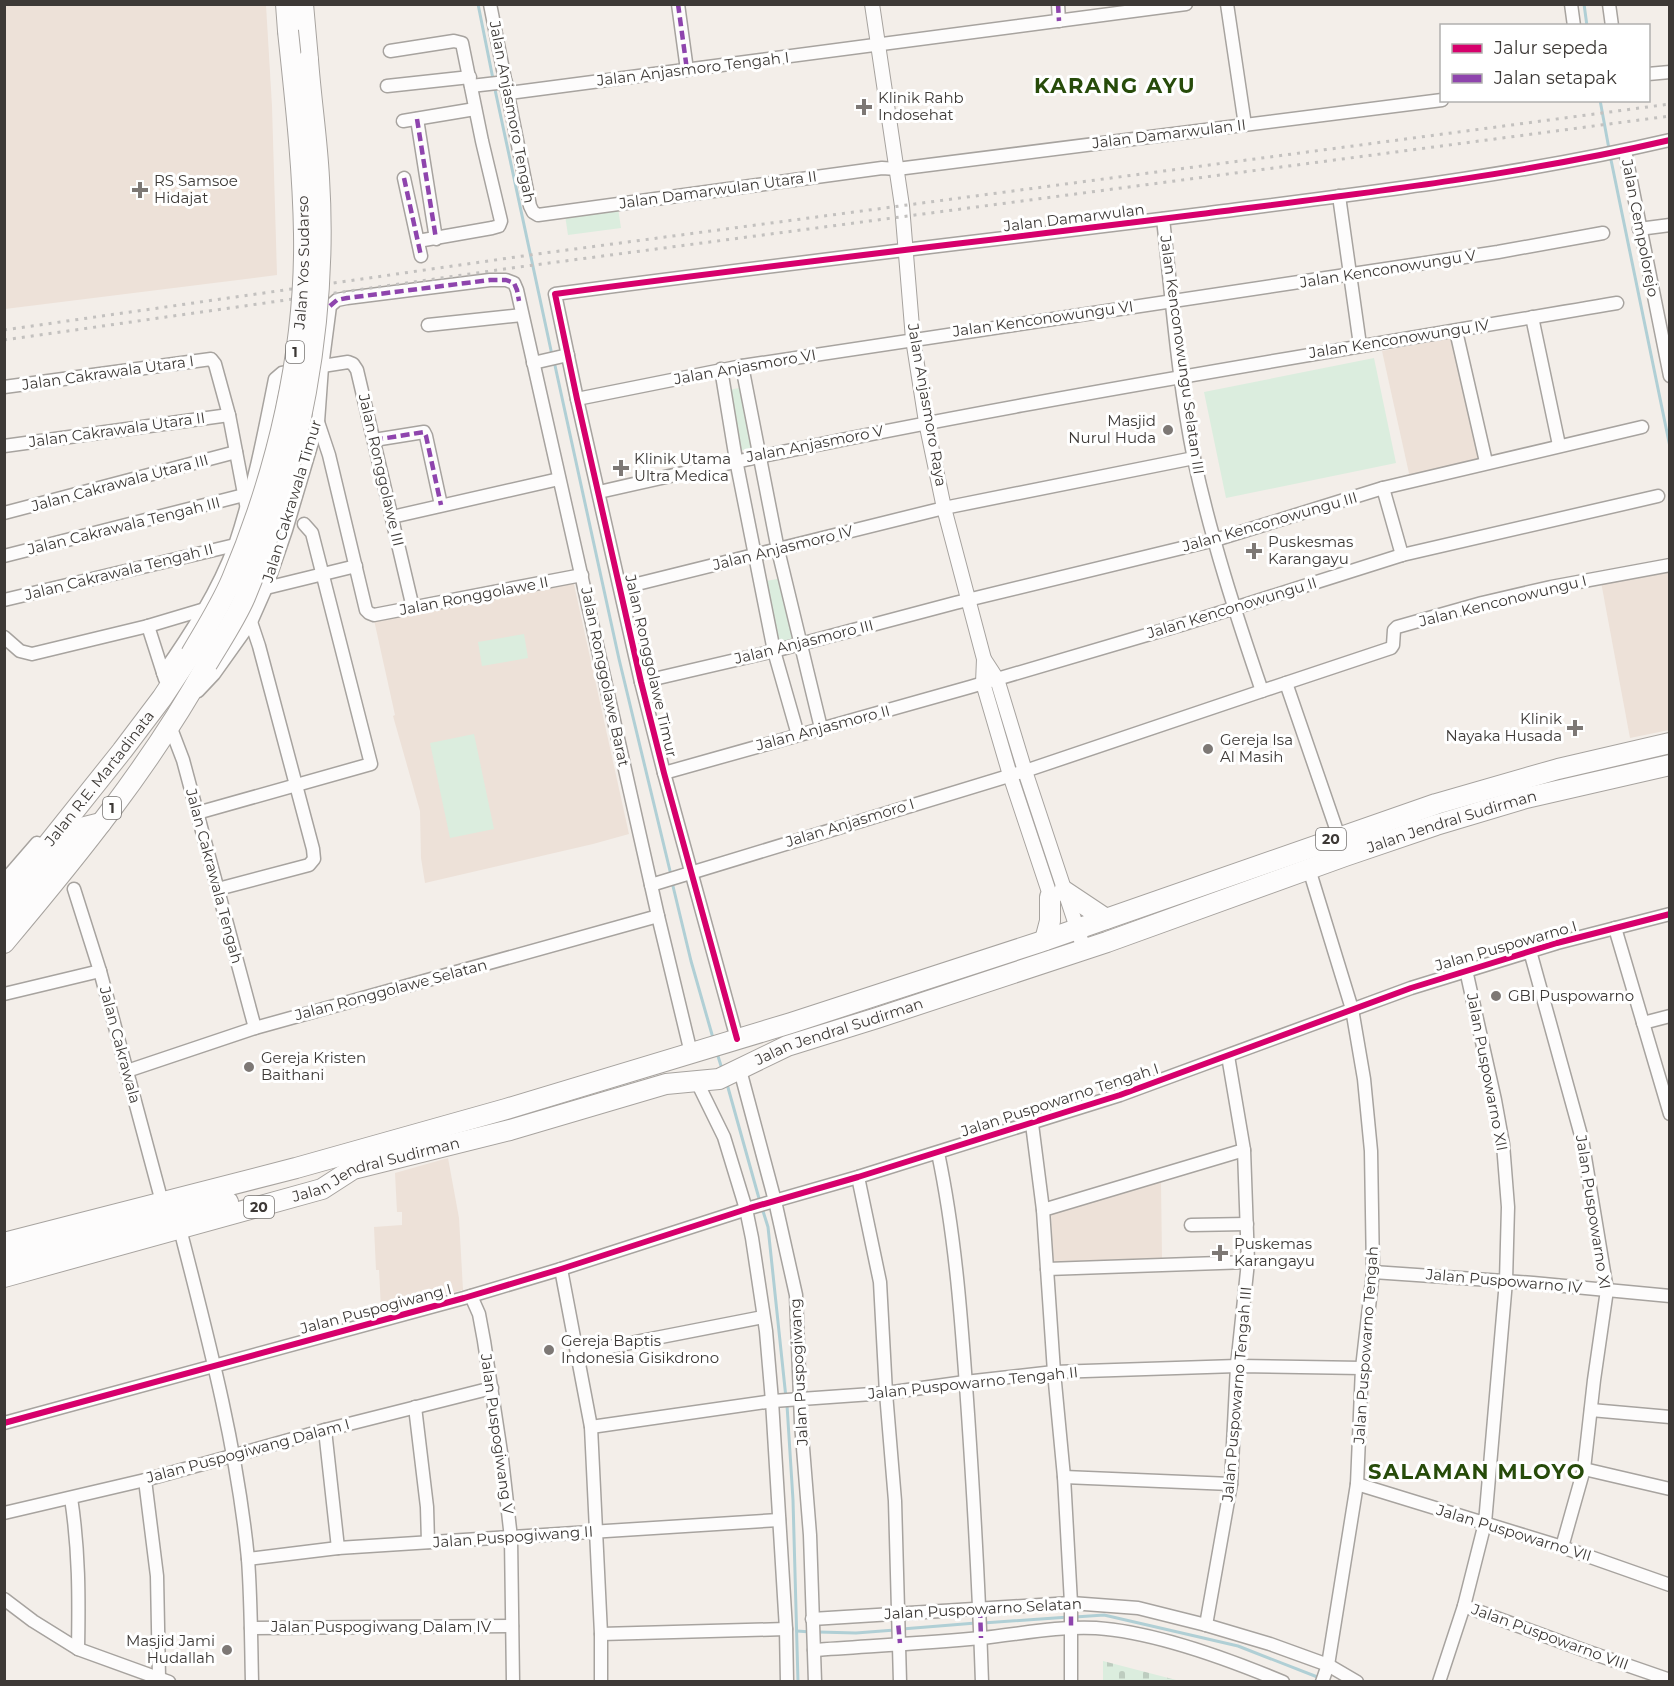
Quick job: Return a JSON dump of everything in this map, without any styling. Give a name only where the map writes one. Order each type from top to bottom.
[{"type":"highway","name":"Jalan Yos Sudarso","points":[[199,659],[260,499],[278,438],[297,341],[304,235],[301,171],[286,4]]},
{"type":"highway","name":"Jalan Yos Sudarso","points":[[199,659],[244,597],[265,541],[292,452],[310,374],[320,256],[320,229],[319,179],[303,4]]},
{"type":"highway","name":"Jalan R.E. Martadinata","points":[[4,899],[99,780],[165,682],[199,659]]},
{"type":"highway","name":"Jalan R.E. Martadinata","points":[[4,943],[74,861],[170,726],[188,696],[199,659]]},
{"type":"highway","name":"Jalan Jendral Sudirman","points":[[4,1243],[296,1168],[506,1109],[731,1041],[1061,934],[1436,804],[1531,776],[1670,743]]},
{"type":"highway","name":"Jalan Jendral Sudirman","points":[[4,1277],[322,1189],[353,1170],[510,1130],[666,1084],[719,1079],[787,1046],[1076,952],[1436,825],[1526,798],[1670,765]]},
{"type":"highway","points":[[4,919],[60,852],[85,827],[101,823]]},
{"type":"highway","points":[[1061,934],[1050,921],[1057,894],[1106,919]]},
{"type":"highway","name":"20","points":[[4,1260],[353,1170]]},
{"type":"street","name":"Jalan Anjasmoro Tengah","points":[[490,4],[530,206],[533,212],[539,215]]},
{"type":"street","points":[[678,4],[687,70]]},
{"type":"street","name":"Jalan Anjasmoro Raya","points":[[872,4],[897,169],[913,339],[926,422],[945,508],[990,681],[1010,775],[1057,894]]},
{"type":"street","points":[[1058,4],[1059,21]]},
{"type":"street","name":"Jalan Anjasmoro Tengah I","points":[[387,86],[470,82],[507,88],[687,70],[1186,4]]},
{"type":"street","points":[[1227,4],[1245,125]]},
{"type":"street","points":[[1571,4],[1574,24]]},
{"type":"street","points":[[1609,4],[1612,24]]},
{"type":"street","points":[[390,51],[454,41],[461,42],[466,54],[475,109],[501,222],[497,227],[418,241]]},
{"type":"street","points":[[1650,74],[1670,72]]},
{"type":"street","name":"Jalan Damarwulan II","points":[[897,169],[1440,100]]},
{"type":"street","points":[[403,121],[475,109]]},
{"type":"street","points":[[417,119],[436,239]]},
{"type":"street","name":"Jalan Damarwulan","points":[[555,294],[723,272],[906,252],[1339,196],[1594,157],[1670,140]]},
{"type":"street","name":"Jalan Cempolorejo","points":[[1622,151],[1669,375]]},
{"type":"street","name":"Jalan Damarwulan Utara II","points":[[539,215],[882,168],[897,169]]},
{"type":"street","points":[[404,178],[421,256]]},
{"type":"street","points":[[1339,196],[1360,345]]},
{"type":"street","name":"Jalan Kenconowungu Selatan III","points":[[1162,219],[1194,458],[1233,609],[1262,691]]},
{"type":"street","points":[[1639,229],[1670,225]]},
{"type":"street","name":"Jalan Kenconowungu V","points":[[1172,300],[1498,252],[1603,233]]},
{"type":"street","name":"Jalan Ronggolawe Barat","points":[[330,306],[334,302],[347,298],[490,280],[506,280],[513,283],[517,290],[654,884],[658,916],[693,1052]]},
{"type":"street","name":"Jalan Ronggolawe Timur","points":[[555,294],[565,356],[599,492],[641,682],[687,873],[731,1041]]},
{"type":"street","name":"Jalan Kenconowungu VI","points":[[913,339],[1172,300]]},
{"type":"street","name":"Jalan Kenconowungu IV","points":[[1182,376],[1617,303]]},
{"type":"street","points":[[1655,306],[1670,303]]},
{"type":"street","name":"Jalan Cakrawala Timur","points":[[188,696],[200,690],[214,674],[251,622],[266,588],[318,422],[330,306]]},
{"type":"street","points":[[428,325],[522,315]]},
{"type":"street","points":[[1532,317],[1560,445]]},
{"type":"street","points":[[1456,331],[1486,462]]},
{"type":"street","name":"Jalan Anjasmoro VI","points":[[577,399],[721,369],[913,339]]},
{"type":"street","points":[[535,363],[565,356]]},
{"type":"street","name":"Jalan Cakrawala Utara I","points":[[4,387],[211,359],[215,364],[230,415]]},
{"type":"street","name":"Jalan Ronggolawe III","points":[[322,367],[348,362],[356,366],[413,608]]},
{"type":"street","points":[[742,366],[778,550],[821,728]]},
{"type":"street","points":[[165,682],[205,609],[234,545],[245,500],[255,478],[275,379],[279,374],[287,371],[322,367]]},
{"type":"street","points":[[721,369],[754,556],[774,651],[798,735]]},
{"type":"street","points":[[926,422],[1182,376]]},
{"type":"street","points":[[230,415],[245,500]]},
{"type":"street","name":"Jalan Cakrawala Utara II","points":[[4,446],[230,415]]},
{"type":"street","points":[[266,588],[356,566],[329,455],[318,422]]},
{"type":"street","name":"Jalan Anjasmoro V","points":[[599,492],[736,460],[926,422]]},
{"type":"street","name":"Jalan Kenconowungu III","points":[[968,600],[1215,540],[1383,488],[1642,427]]},
{"type":"street","points":[[374,440],[424,432],[441,506]]},
{"type":"street","name":"Jalan Cakrawala Utara III","points":[[4,513],[236,452]]},
{"type":"street","points":[[945,508],[1194,458]]},
{"type":"street","points":[[392,517],[559,479]]},
{"type":"street","points":[[1383,488],[1402,555]]},
{"type":"street","name":"Jalan Kenconowungu II","points":[[990,681],[1233,609],[1402,555],[1658,496]]},
{"type":"street","name":"Jalan Cakrawala Tengah III","points":[[4,556],[245,500]]},
{"type":"street","name":"Jalan Anjasmoro IV","points":[[621,588],[945,508]]},
{"type":"street","points":[[197,813],[369,766],[372,763],[312,533],[304,524]]},
{"type":"street","name":"Jalan Cakrawala Tengah II","points":[[4,600],[234,545]]},
{"type":"street","name":"Jalan Kenconowungu I","points":[[1286,683],[1391,648],[1394,630],[1397,627],[1482,603],[1551,587],[1670,565]]},
{"type":"street","name":"Jalan Ronggolawe II","points":[[356,566],[366,610],[374,615],[582,575]]},
{"type":"street","name":"Jalan Anjasmoro III","points":[[641,682],[774,651],[968,600]]},
{"type":"street","points":[[4,637],[20,651],[32,654],[148,626],[205,609]]},
{"type":"street","points":[[218,889],[312,863],[314,857],[251,622]]},
{"type":"street","points":[[148,626],[165,682]]},
{"type":"street","name":"Jalan Anjasmoro Raya","points":[[990,681],[1025,771],[1057,894],[1061,934],[1076,952]]},
{"type":"street","name":"Jalan Anjasmoro II","points":[[663,773],[990,681]]},
{"type":"street","points":[[1025,771],[1286,683],[1339,837]]},
{"type":"street","name":"Jalan Cakrawala Tengah","points":[[170,726],[183,760],[255,1028]]},
{"type":"street","name":"Jalan Anjasmoro I","points":[[654,884],[1025,771]]},
{"type":"street","points":[[4,881],[80,790],[99,780]]},
{"type":"street","name":"Jalan Puspowarno Tengah","points":[[1308,869],[1352,1009],[1364,1079],[1371,1151],[1373,1272],[1362,1368],[1357,1484],[1326,1672]]},
{"type":"street","name":"Jalan Cakrawala","points":[[74,889],[100,971],[162,1202]]},
{"type":"street","name":"Jalan Puspowarno I","points":[[1352,1009],[1466,970],[1670,914]]},
{"type":"street","name":"Jalan Ronggolawe Selatan","points":[[127,1071],[255,1028],[658,916]]},
{"type":"street","points":[[1615,928],[1669,1113]]},
{"type":"street","name":"Jalan Puspowarno XI","points":[[1530,951],[1582,1139],[1607,1290],[1584,1469],[1562,1547]]},
{"type":"street","name":"Jalan Puspowarno XII","points":[[1466,970],[1503,1144],[1508,1207],[1506,1281],[1485,1523]]},
{"type":"street","points":[[4,994],[100,971]]},
{"type":"street","name":"Jalan Puspowarno Tengah I","points":[[748,1209],[938,1153],[1120,1095],[1352,1009]]},
{"type":"street","points":[[1643,1023],[1670,1016]]},
{"type":"street","name":"Jalan Puspowarno Tengah III","points":[[1206,1625],[1231,1484],[1237,1366],[1248,1262],[1244,1150],[1228,1056]]},
{"type":"street","name":"Jalan Puspogiwang","points":[[737,1071],[796,1295],[797,1399],[810,1535],[815,1682]]},
{"type":"street","name":"Jalan Puspogiwang","points":[[700,1082],[724,1137],[748,1209],[773,1401],[788,1682]]},
{"type":"street","points":[[1032,1124],[1043,1210],[1064,1477],[1071,1604],[1071,1682]]},
{"type":"street","points":[[1043,1210],[1244,1150]]},
{"type":"street","points":[[938,1153],[956,1265],[980,1611],[982,1682]]},
{"type":"street","points":[[858,1177],[880,1282],[895,1501],[900,1682]]},
{"type":"street","name":"Jalan Puspogiwang I","points":[[4,1423],[471,1296],[748,1209]]},
{"type":"street","points":[[1191,1225],[1247,1224]]},
{"type":"street","points":[[180,1229],[215,1365],[233,1455],[248,1559],[252,1682]]},
{"type":"street","points":[[1047,1269],[1248,1262]]},
{"type":"street","points":[[561,1269],[579,1353],[591,1427],[601,1634],[601,1682]]},
{"type":"street","name":"Jalan Puspowarno IV","points":[[1373,1272],[1670,1296]]},
{"type":"street","name":"Jalan Puspogiwang V","points":[[471,1296],[478,1314],[492,1389],[511,1538],[513,1682]]},
{"type":"street","points":[[579,1353],[763,1317]]},
{"type":"street","name":"Jalan Puspowarno Tengah II","points":[[591,1427],[773,1401],[886,1393],[1054,1372],[1237,1366],[1362,1368]]},
{"type":"street","name":"Jalan Puspogiwang Dalam I","points":[[4,1514],[144,1480],[325,1430],[492,1389]]},
{"type":"street","points":[[416,1407],[428,1542]]},
{"type":"street","points":[[1591,1410],[1669,1417],[1670,1408]]},
{"type":"street","points":[[325,1430],[338,1548]]},
{"type":"street","points":[[1584,1469],[1670,1489]]},
{"type":"street","points":[[1064,1477],[1231,1484]]},
{"type":"street","points":[[4,1599],[33,1621],[78,1649],[164,1680],[157,1576],[144,1480]]},
{"type":"street","name":"Jalan Puspowarno VII","points":[[1357,1484],[1562,1547],[1670,1585]]},
{"type":"street","points":[[71,1498],[77,1536],[79,1573],[78,1649]]},
{"type":"street","name":"Jalan Puspogiwang II","points":[[248,1559],[338,1548],[779,1520]]},
{"type":"street","points":[[1439,1682],[1464,1606],[1485,1523]]},
{"type":"street","name":"Jalan Puspowarno Selatan","points":[[812,1622],[1071,1604],[1138,1608],[1270,1644],[1326,1672],[1357,1682]]},
{"type":"street","name":"Jalan Puspowarno VIII","points":[[1464,1606],[1670,1680]]},
{"type":"street","name":"Jalan Puspogiwang Dalam IV","points":[[251,1628],[512,1626]]},
{"type":"street","name":"Jalan Puspowarno Selatan","points":[[814,1648],[981,1636],[1071,1626],[1135,1633],[1238,1664],[1283,1682]]},
{"type":"street","points":[[601,1634],[786,1629]]},
{"type":"shaded area","name":"RS Samsoe Hidajat","points":[[4,5],[266,5],[272,106],[277,275],[5,309]]},
{"type":"shaded area","points":[[1455,337],[1484,462],[1410,478],[1382,351]]},
{"type":"shaded area","points":[[1669,569],[1669,730],[1630,738],[1601,582]]},
{"type":"shaded area","points":[[573,580],[629,834],[425,883],[421,858],[420,811],[393,716],[395,715],[374,620]]},
{"type":"shaded area","points":[[448,1158],[459,1218],[463,1290],[381,1308],[374,1227],[402,1225],[402,1212],[397,1212],[395,1173]]},
{"type":"shaded area","points":[[1161,1182],[1162,1258],[1053,1264],[1051,1213]]},
{"type":"green space","points":[[618,208],[621,228],[568,235],[565,215]]},
{"type":"green space","points":[[1374,358],[1396,463],[1226,498],[1204,392]]},
{"type":"green space","points":[[745,387],[756,448],[739,451],[728,390]]},
{"type":"green space","points":[[782,578],[796,639],[780,643],[766,581]]},
{"type":"green space","points":[[524,634],[528,658],[482,666],[478,642]]},
{"type":"green space","points":[[474,734],[494,829],[450,838],[430,743]]},
{"type":"green space","points":[[1103,1661],[1180,1681],[1103,1681]]},
{"type":"waterway","points":[[478,4],[493,79]]},
{"type":"waterway","points":[[1584,4],[1587,24]]},
{"type":"waterway","points":[[494,85],[552,355]]},
{"type":"waterway","points":[[1600,102],[1609,149]]},
{"type":"waterway","points":[[1610,155],[1670,447]]},
{"type":"waterway","points":[[554,361],[619,659],[671,875]]},
{"type":"waterway","points":[[672,882],[713,1038]]},
{"type":"waterway","points":[[717,1053],[722,1069]]},
{"type":"waterway","points":[[727,1084],[760,1202]]},
{"type":"waterway","points":[[762,1208],[768,1227],[786,1398]]},
{"type":"waterway","points":[[787,1405],[793,1500],[798,1682]]},
{"type":"waterway","points":[[1075,1617],[1104,1615],[1238,1646],[1320,1678]]},
{"type":"waterway","points":[[983,1623],[1069,1617]]},
{"type":"waterway","points":[[902,1629],[976,1623]]},
{"type":"waterway","points":[[818,1632],[856,1633],[895,1630]]},
{"type":"waterway","points":[[797,1631],[811,1632]]},
{"type":"railway","points":[[4,330],[537,254],[1670,104]]},
{"type":"railway","points":[[4,340],[519,267],[1670,116]]},
{"type":"marked path","points":[[678,4],[687,70]]},
{"type":"marked path","points":[[1058,4],[1059,21]]},
{"type":"marked path","points":[[417,119],[436,239]]},
{"type":"marked path","points":[[404,178],[421,256]]},
{"type":"marked path","points":[[330,306],[337,300],[347,298],[490,280],[506,280],[514,283],[519,301]]},
{"type":"marked path","points":[[374,440],[424,432],[441,505]]},
{"type":"marked path","points":[[1071,1603],[1071,1628]]},
{"type":"marked path","points":[[980,1609],[981,1638]]},
{"type":"marked path","points":[[897,1612],[900,1643]]},
{"type":"cycle path","points":[[737,1039],[641,682],[555,294],[1377,191],[1553,164],[1670,140]]},
{"type":"cycle path","points":[[4,1423],[464,1298],[561,1269],[750,1208],[858,1177],[1120,1095],[1411,988],[1557,943],[1670,914]]},
{"type":"place","name":"Klinik Rahb Indosehat","points":[[864,107]]},
{"type":"place","name":"RS Samsoe Hidajat","points":[[140,190]]},
{"type":"place","name":"Masjid Nurul Huda","points":[[1168,430]]},
{"type":"place","name":"Klinik Utama Ultra Medica","points":[[621,468]]},
{"type":"place","name":"Puskesmas Karangayu","points":[[1254,551]]},
{"type":"place","name":"Klinik Nayaka Husada","points":[[1575,728]]},
{"type":"place","name":"Gereja Isa Al Masih","points":[[1208,749]]},
{"type":"place","name":"GBI Puspowarno","points":[[1496,996]]},
{"type":"place","name":"Gereja Kristen Baithani","points":[[249,1067]]},
{"type":"place","name":"Puskemas Karangayu","points":[[1220,1253]]},
{"type":"place","name":"Gereja Baptis Indonesia Gisikdrono","points":[[549,1350]]},
{"type":"place","name":"Masjid Jami Hudallah","points":[[227,1650]]},
{"type":"district","name":"KARANG AYU","points":[[1115,86]]},
{"type":"district","name":"SALAMAN MLOYO","points":[[1477,1472]]}]
